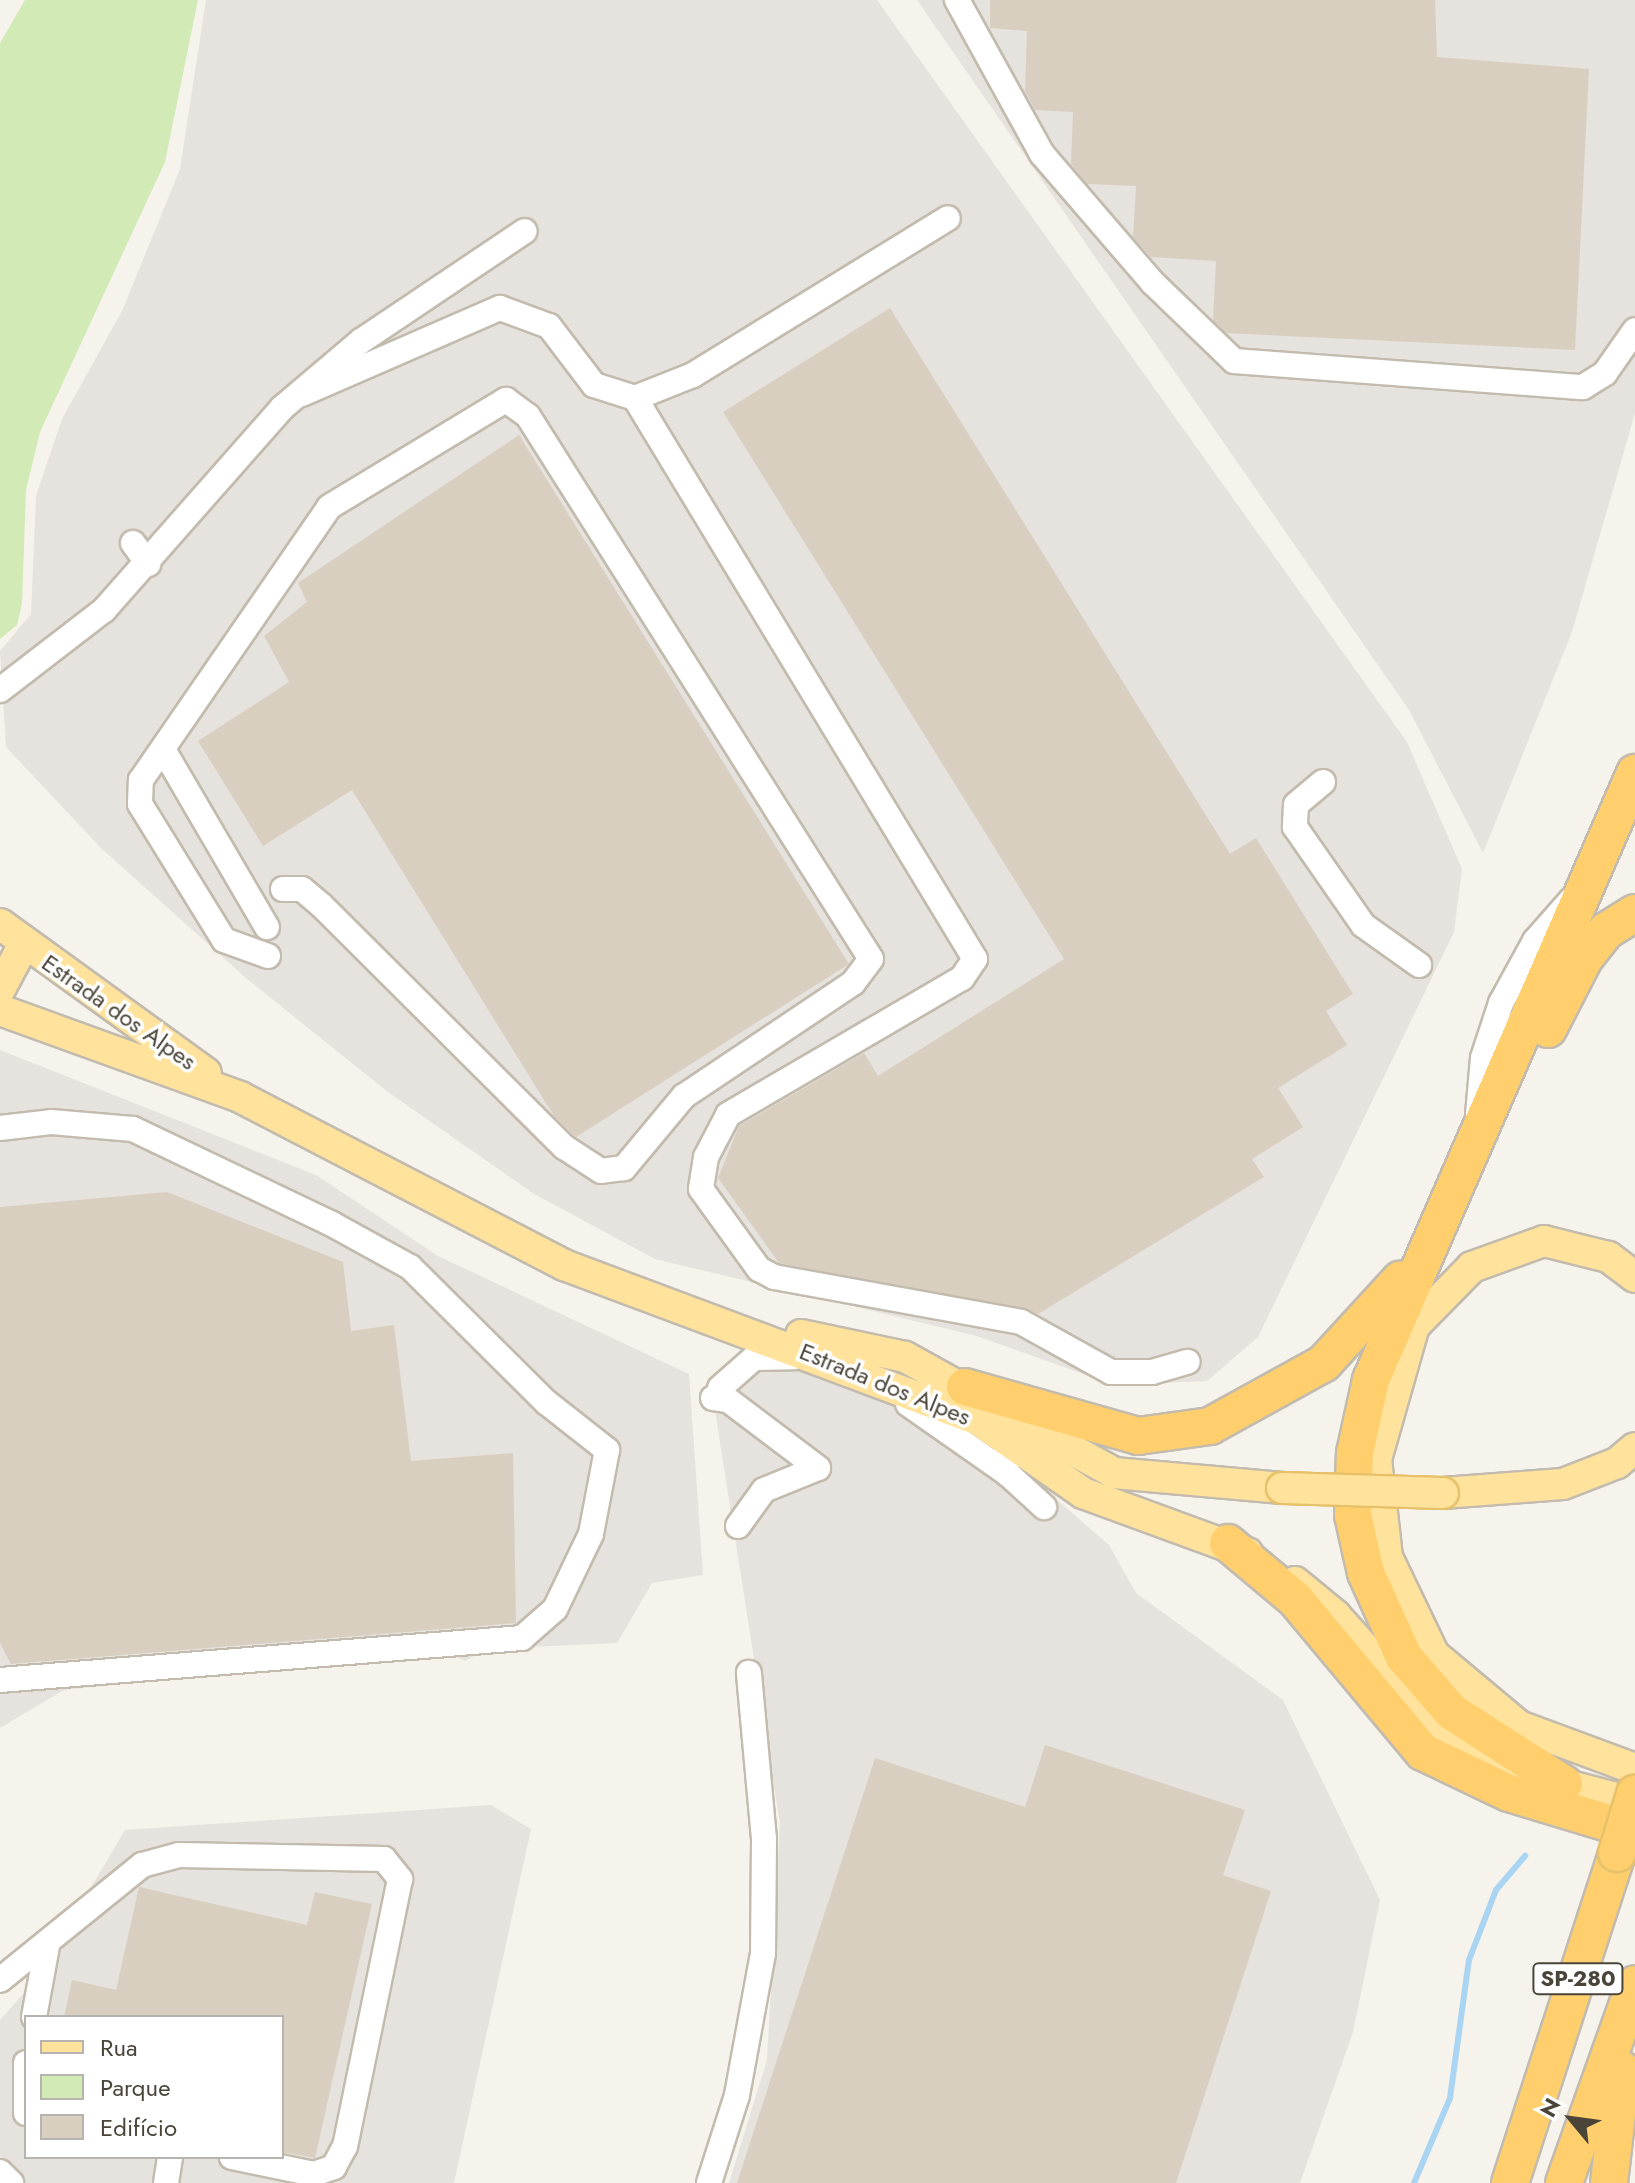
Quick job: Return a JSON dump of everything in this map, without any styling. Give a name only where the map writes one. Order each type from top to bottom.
[{"type":"highway","points":[[1564,1784],[1429,1690],[1382,1618],[1362,1559],[1353,1515],[1355,1453],[1371,1380],[1635,773]]},
{"type":"highway","points":[[1414,1326],[1565,993],[1606,931],[1635,913]]},
{"type":"highway","points":[[972,1403],[1138,1436],[1210,1426],[1292,1386],[1335,1354],[1381,1307],[1442,1219]]},
{"type":"highway","points":[[1228,1543],[1295,1599],[1423,1752],[1509,1793],[1626,1842]]},
{"type":"highway","name":"SP-280","points":[[1510,2183],[1626,1842],[1635,1794]]},
{"type":"highway","name":"SP-280","points":[[1564,2183],[1635,1984]]},
{"type":"highway","points":[[1609,2183],[1635,2000]]},
{"type":"main road","name":"Estrada dos Alpes","points":[[0,924],[240,1097]]},
{"type":"main road","points":[[0,989],[24,944]]},
{"type":"main road","name":"Estrada dos Alpes","points":[[0,1010],[240,1097],[564,1265],[709,1315],[905,1357],[972,1403],[1083,1493],[1228,1543],[1335,1615],[1440,1732],[1476,1755],[1635,1803]]},
{"type":"main road","points":[[1635,1277],[1576,1245],[1507,1249],[1472,1267],[1414,1326],[1376,1459],[1387,1557],[1401,1599],[1434,1655],[1477,1696],[1557,1745],[1635,1769]]},
{"type":"main road","points":[[972,1403],[1114,1473],[1282,1488],[1443,1493],[1563,1484],[1617,1463],[1635,1448]]},
{"type":"lane","points":[[957,0],[1042,154],[1153,283],[1234,361],[1583,387],[1605,373],[1635,330]]},
{"type":"lane","points":[[302,394],[500,308],[549,326],[594,385],[635,398],[693,375],[948,218]]},
{"type":"lane","points":[[0,690],[81,632],[148,564],[265,426],[361,341],[525,231]]},
{"type":"lane","points":[[635,398],[975,959],[962,978],[728,1115],[706,1157],[701,1189],[759,1269],[774,1277],[1021,1322],[1111,1372],[1152,1372],[1188,1362]]},
{"type":"lane","points":[[268,956],[229,945],[140,804],[141,780],[164,751],[329,507],[506,400],[528,416],[871,959],[853,983],[684,1096],[624,1168],[601,1171],[564,1147],[321,905],[302,889],[283,889]]},
{"type":"lane","points":[[133,543],[148,564]]},
{"type":"lane","points":[[164,751],[267,927]]},
{"type":"lane","points":[[1323,782],[1296,805],[1295,827],[1363,925],[1419,965]]},
{"type":"lane","points":[[210,917],[249,895]]},
{"type":"lane","points":[[0,1128],[51,1122],[133,1129],[332,1224],[410,1267],[546,1402],[607,1450],[591,1534],[555,1609],[522,1638],[0,1680]]},
{"type":"lane","points":[[738,1526],[764,1490],[818,1468],[716,1393],[754,1358],[800,1359],[892,1395],[1008,1474],[1044,1507]]},
{"type":"lane","points":[[972,1403],[1008,1474]]},
{"type":"lane","points":[[709,2183],[737,2095],[763,1954],[764,1839],[749,1673]]},
{"type":"lane","points":[[0,1980],[47,1946],[142,1865],[179,1855],[384,1859],[400,1879],[345,2146],[334,2167],[314,2174],[242,2159]]},
{"type":"lane","points":[[34,2015],[47,1946]]},
{"type":"lane","points":[[166,2183],[170,2159]]},
{"type":"lane","points":[[0,2172],[11,2183]]},
{"type":"shaded area","points":[[206,0],[877,0],[1407,742],[1462,869],[1454,932],[1258,1337],[1207,1381],[1114,1385],[977,1336],[655,1259],[534,1194],[388,1092],[247,979],[101,848],[6,747],[0,651],[31,614],[36,496],[62,419],[122,311],[180,169]]},
{"type":"shaded area","points":[[917,0],[1635,0],[1635,413],[1572,632],[1483,853],[1409,710]]},
{"type":"shaded area","points":[[0,1050],[316,1175],[438,1256],[689,1374],[703,1575],[652,1583],[617,1643],[487,1649],[465,1661],[444,1651],[64,1690],[0,1728]]},
{"type":"shaded area","points":[[748,1350],[966,1421],[1109,1545],[1136,1593],[1283,1700],[1380,1900],[1353,2032],[1300,2183],[729,2183],[767,2060],[780,1824],[713,1398],[720,1374]]},
{"type":"shaded area","points":[[491,1805],[531,1829],[454,2183],[0,2183],[0,2020],[38,1977],[125,1830]]},
{"type":"green space","points":[[25,0],[198,0],[165,162],[40,432],[26,490],[22,604],[17,625],[0,639],[0,43]]},
{"type":"building","points":[[990,0],[1435,0],[1437,57],[1589,69],[1575,350],[1226,333],[1213,320],[1216,261],[1151,257],[1133,237],[1136,186],[1087,184],[1071,164],[1073,112],[1035,110],[1025,91],[1027,31],[990,28]]},
{"type":"building","points":[[890,308],[1230,854],[1256,838],[1353,994],[1326,1011],[1347,1045],[1278,1088],[1303,1127],[1252,1159],[1264,1177],[1038,1314],[779,1263],[718,1178],[739,1126],[864,1053],[878,1076],[1064,959],[723,412]]},
{"type":"building","points":[[519,435],[849,964],[576,1137],[554,1116],[352,790],[263,846],[198,741],[289,682],[264,636],[307,602],[298,583]]},
{"type":"building","points":[[167,1192],[343,1262],[351,1331],[394,1325],[411,1461],[513,1453],[516,1623],[11,1664],[0,1643],[0,1207]]},
{"type":"building","points":[[1045,1745],[1245,1810],[1223,1875],[1271,1891],[1176,2183],[737,2183],[875,1758],[1025,1807]]},
{"type":"building","points":[[139,1887],[307,1925],[315,1892],[372,1904],[315,2158],[284,2152],[284,2015],[64,2015],[72,1980],[116,1990]]},
{"type":"waterway","points":[[1414,2183],[1450,2098],[1469,1960],[1496,1890],[1525,1856]]}]
